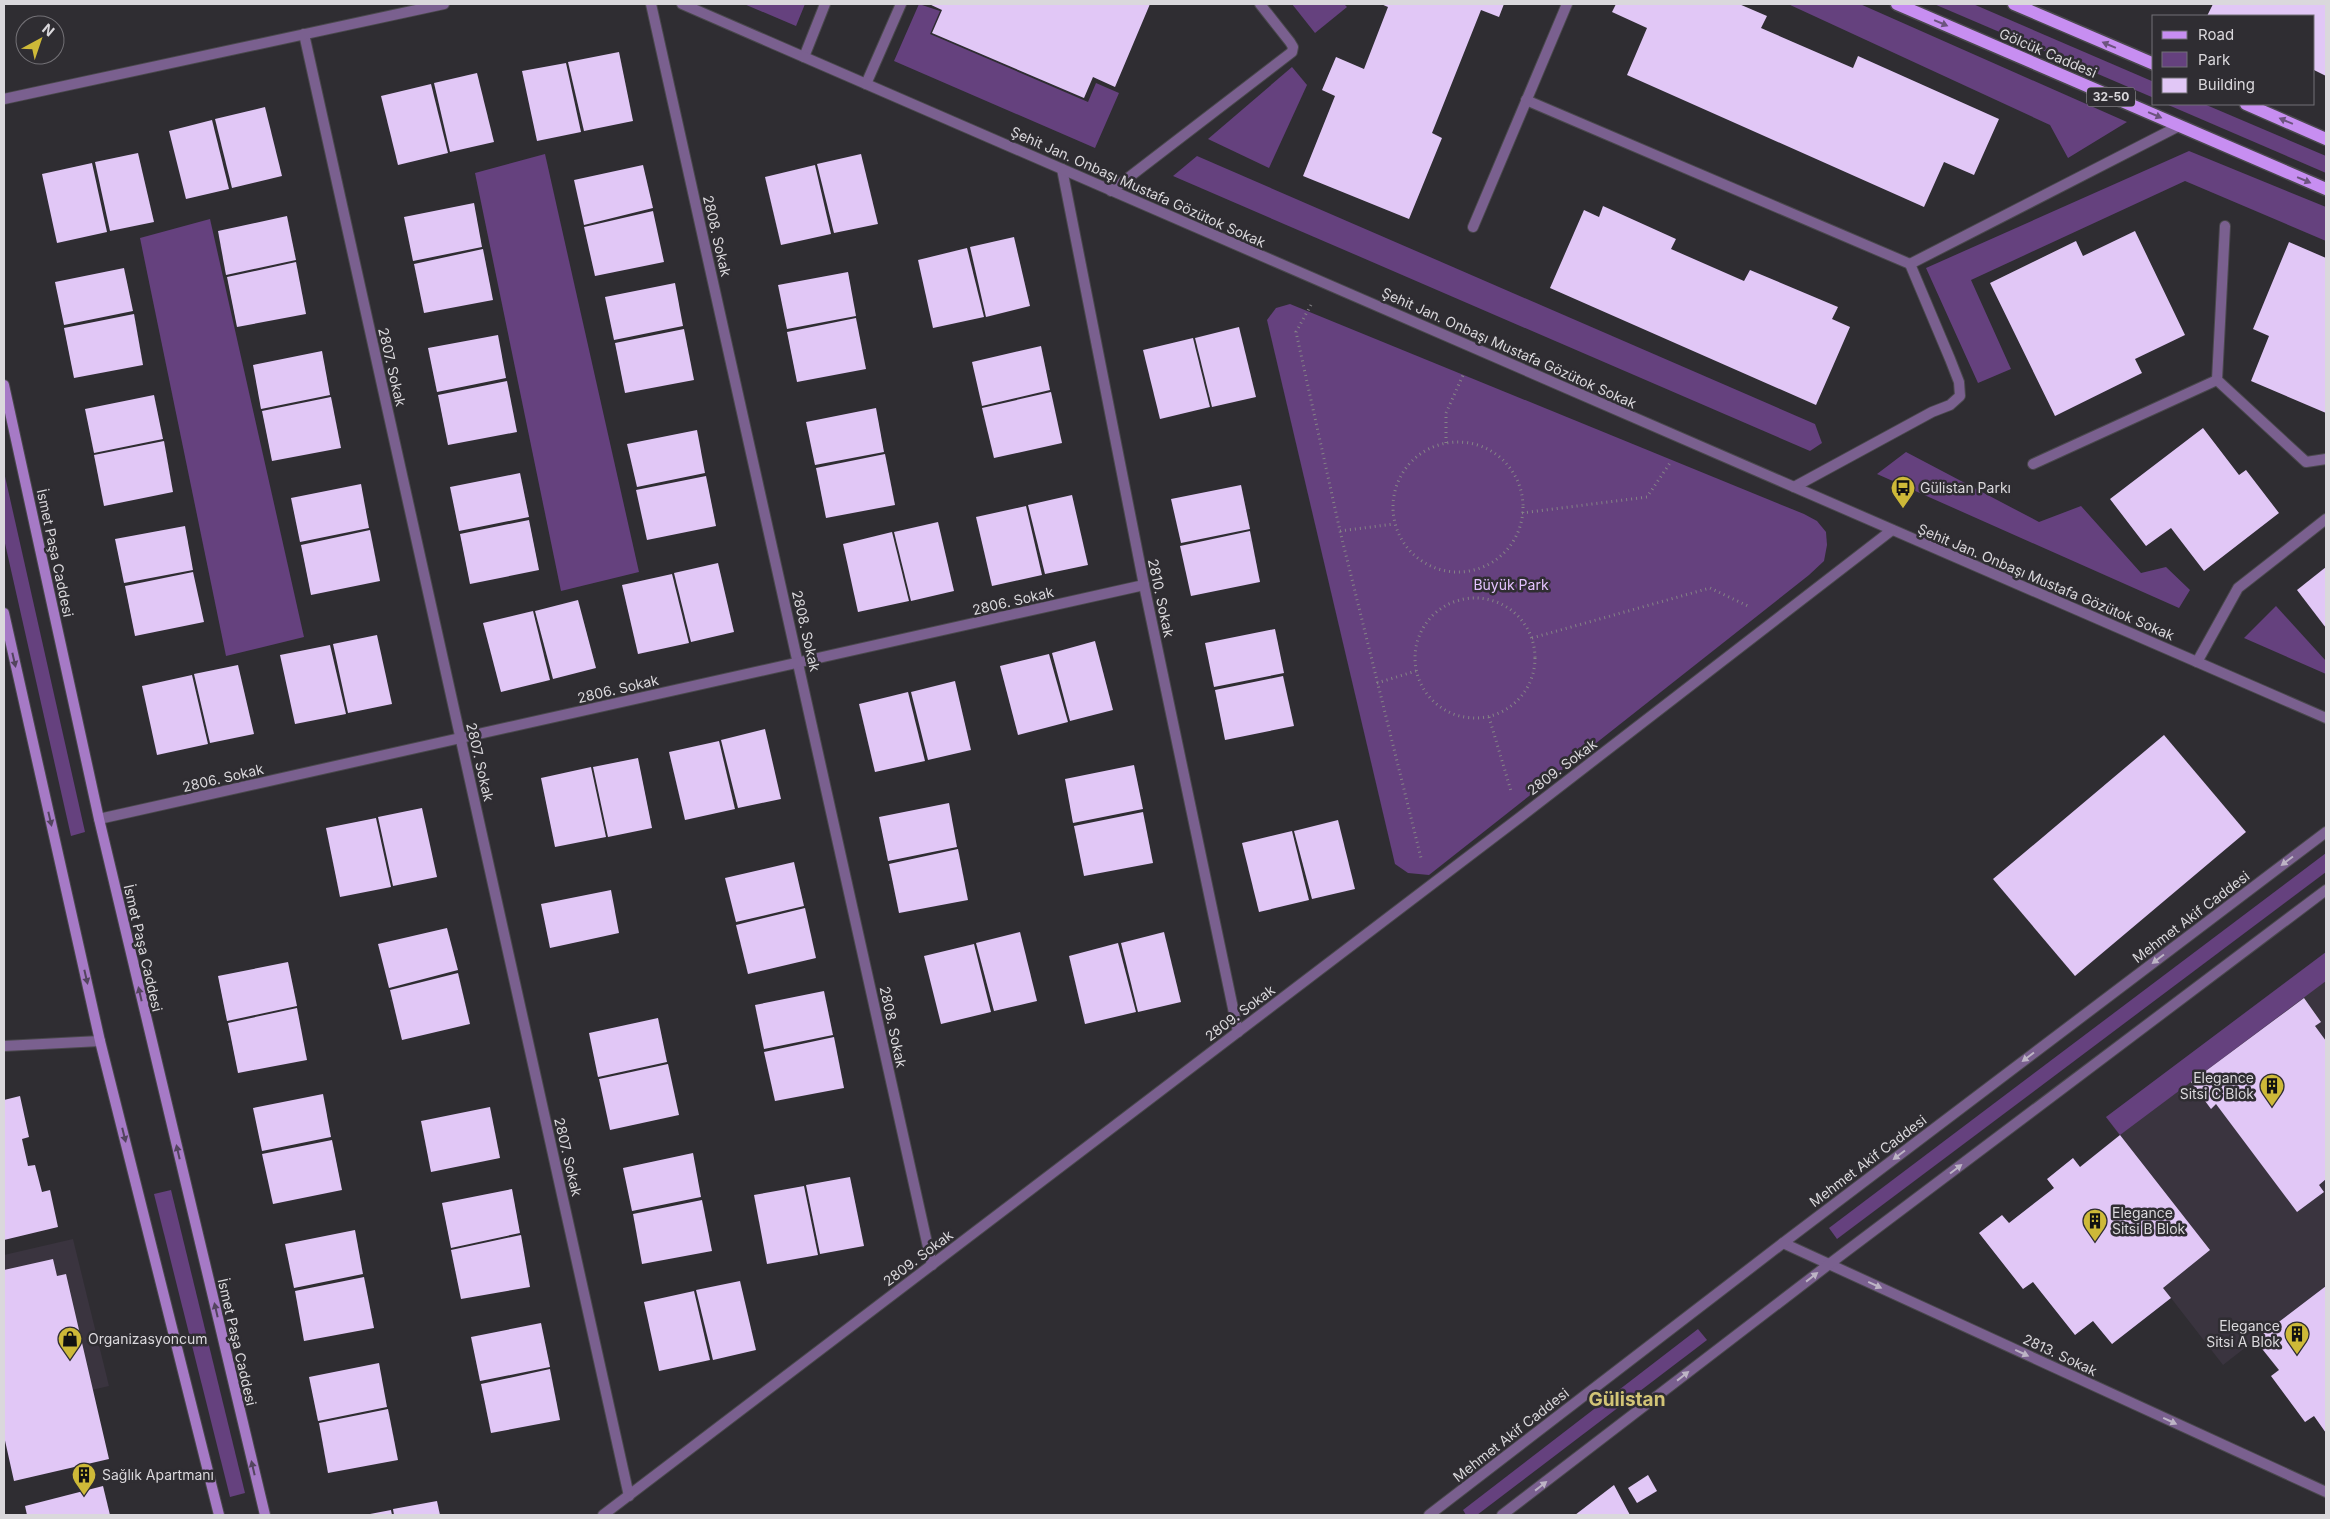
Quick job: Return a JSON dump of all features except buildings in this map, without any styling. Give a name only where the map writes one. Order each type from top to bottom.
[{"type":"main road","name":"Gölcük Caddesi","points":[[1896,4],[2326,189]]},
{"type":"main road","points":[[2014,4],[2152,63]]},
{"type":"main road","points":[[2248,105],[2326,138]]},
{"type":"main road","name":"İsmet Paşa Caddesi","points":[[4,385],[98,820],[265,1515]]},
{"type":"main road","points":[[4,613],[100,1041],[218,1515]]},
{"type":"street","points":[[4,98],[444,4]]},
{"type":"street","name":"2808. Sokak","points":[[651,4],[932,1265]]},
{"type":"street","name":"Şehit Jan. Onbaşı Mustafa Gözütok Sokak","points":[[682,4],[2326,718]]},
{"type":"street","points":[[804,57],[825,4]]},
{"type":"street","points":[[866,84],[901,4]]},
{"type":"street","points":[[1111,190],[1292,52],[1293,47],[1290,42],[1260,4]]},
{"type":"street","points":[[1473,227],[1567,4]]},
{"type":"street","name":"2807. Sokak","points":[[304,34],[629,1496]]},
{"type":"street","points":[[1526,100],[1910,264],[1959,382],[1960,396],[1950,405],[1932,412],[1794,487]]},
{"type":"street","points":[[1910,264],[2179,126]]},
{"type":"street","name":"2810. Sokak","points":[[1062,168],[1144,585],[1238,1032]]},
{"type":"street","points":[[2217,380],[2225,226]]},
{"type":"street","points":[[2217,380],[2306,462],[2326,459]]},
{"type":"street","points":[[2033,464],[2217,380]]},
{"type":"street","points":[[2197,662],[2238,588],[2326,518]]},
{"type":"street","name":"2809. Sokak","points":[[603,1515],[1519,818],[1892,530]]},
{"type":"street","name":"2806. Sokak","points":[[98,820],[1144,585]]},
{"type":"street","name":"Mehmet Akif Caddesi","points":[[1433,1514],[1782,1243],[2326,832]]},
{"type":"street","points":[[1502,1515],[1828,1265],[2326,890]]},
{"type":"street","points":[[4,1046],[100,1041]]},
{"type":"street","name":"2813. Sokak","points":[[1782,1243],[2326,1492]]},
{"type":"path","points":[[1323,282],[1296,332],[1340,531],[1428,887]]},
{"type":"path","points":[[1446,443],[1446,413],[1475,348]]},
{"type":"path","points":[[1522,513],[1647,497],[1686,440]]},
{"type":"path","points":[[1468,442],[1488,450],[1505,463],[1517,481],[1523,502],[1521,524],[1512,543],[1498,559],[1479,569],[1458,572],[1436,569],[1418,559],[1403,543],[1394,524],[1393,502],[1398,481],[1410,463],[1426,450],[1446,443],[1468,442]]},
{"type":"path","points":[[1340,531],[1394,524]]},
{"type":"path","points":[[1532,638],[1710,588],[1778,619]]},
{"type":"path","points":[[1466,598],[1486,598],[1506,606],[1522,620],[1532,638],[1536,658],[1532,679],[1521,697],[1507,709],[1489,717],[1470,718],[1452,713],[1436,704],[1423,689],[1416,672],[1414,653],[1419,634],[1430,618],[1446,604],[1466,598]]},
{"type":"path","points":[[1377,683],[1416,672]]},
{"type":"path","points":[[1489,717],[1519,818]]},
{"type":"shaded area","points":[[2326,952],[2326,1433],[2314,1416],[2305,1422],[2271,1376],[2278,1370],[2255,1340],[2223,1365],[2171,1298],[2112,1344],[2093,1321],[2075,1335],[2033,1282],[2023,1289],[1979,1233],[2009,1223],[2054,1188],[2047,1179],[2073,1158],[2080,1167],[2120,1136],[2106,1117]]},
{"type":"shaded area","points":[[73,1239],[109,1386],[4,1410],[4,1255]]},
{"type":"green space","points":[[744,4],[805,4],[796,26]]},
{"type":"green space","points":[[919,4],[940,11],[930,34],[1088,102],[1096,83],[1119,93],[1095,148],[894,61]]},
{"type":"green space","points":[[1292,4],[1344,4],[1347,7],[1315,33]]},
{"type":"green space","points":[[1788,4],[1860,4],[2127,122],[2068,158],[2050,125]]},
{"type":"green space","points":[[1934,4],[1973,4],[2152,81],[2152,97]]},
{"type":"green space","points":[[1292,67],[1307,85],[1269,168],[1208,139]]},
{"type":"green space","points":[[2168,105],[2206,105],[2326,156],[2326,173]]},
{"type":"green space","points":[[2189,151],[2326,207],[2326,241],[2185,181],[1971,280],[2011,369],[1978,383],[1926,268]]},
{"type":"green space","points":[[545,154],[639,572],[561,591],[475,173]]},
{"type":"green space","points":[[1197,156],[1815,424],[1822,443],[1810,451],[1173,176]]},
{"type":"green space","points":[[210,219],[304,637],[226,656],[140,238]]},
{"type":"green space","name":"Büyük Park","points":[[1290,304],[1804,514],[1817,521],[1826,532],[1827,545],[1824,561],[1809,575],[1429,875],[1408,873],[1395,864],[1267,320],[1276,308]]},
{"type":"green space","points":[[1906,452],[2039,522],[2081,506],[2141,573],[2166,567],[2190,590],[2179,608],[1877,474]]},
{"type":"green space","points":[[4,472],[85,832],[71,836],[4,539]]},
{"type":"green space","points":[[2276,606],[2326,661],[2326,674],[2244,638]]},
{"type":"green space","points":[[2326,853],[2326,872],[1837,1239],[1829,1228]]},
{"type":"green space","points":[[2326,952],[2326,981],[2120,1135],[2106,1117]]},
{"type":"green space","points":[[171,1190],[245,1493],[230,1497],[154,1194]]},
{"type":"green space","points":[[1698,1329],[1707,1340],[1477,1515],[1466,1515],[1463,1510]]},
{"type":"place","name":"Gülistan Parkı","points":[[1903,509]]},
{"type":"place","name":"Elegance Sitsi C Blok","points":[[2272,1107]]},
{"type":"place","name":"Elegance Sitsi B Blok","points":[[2095,1242]]},
{"type":"place","name":"Elegance Sitsi A Blok","points":[[2297,1355]]},
{"type":"place","name":"Organizasyoncum","points":[[70,1360]]},
{"type":"place","name":"Sağlık Apartmanı","points":[[84,1496]]},
{"type":"district","name":"Gülistan","points":[[1627,1399]]}]
